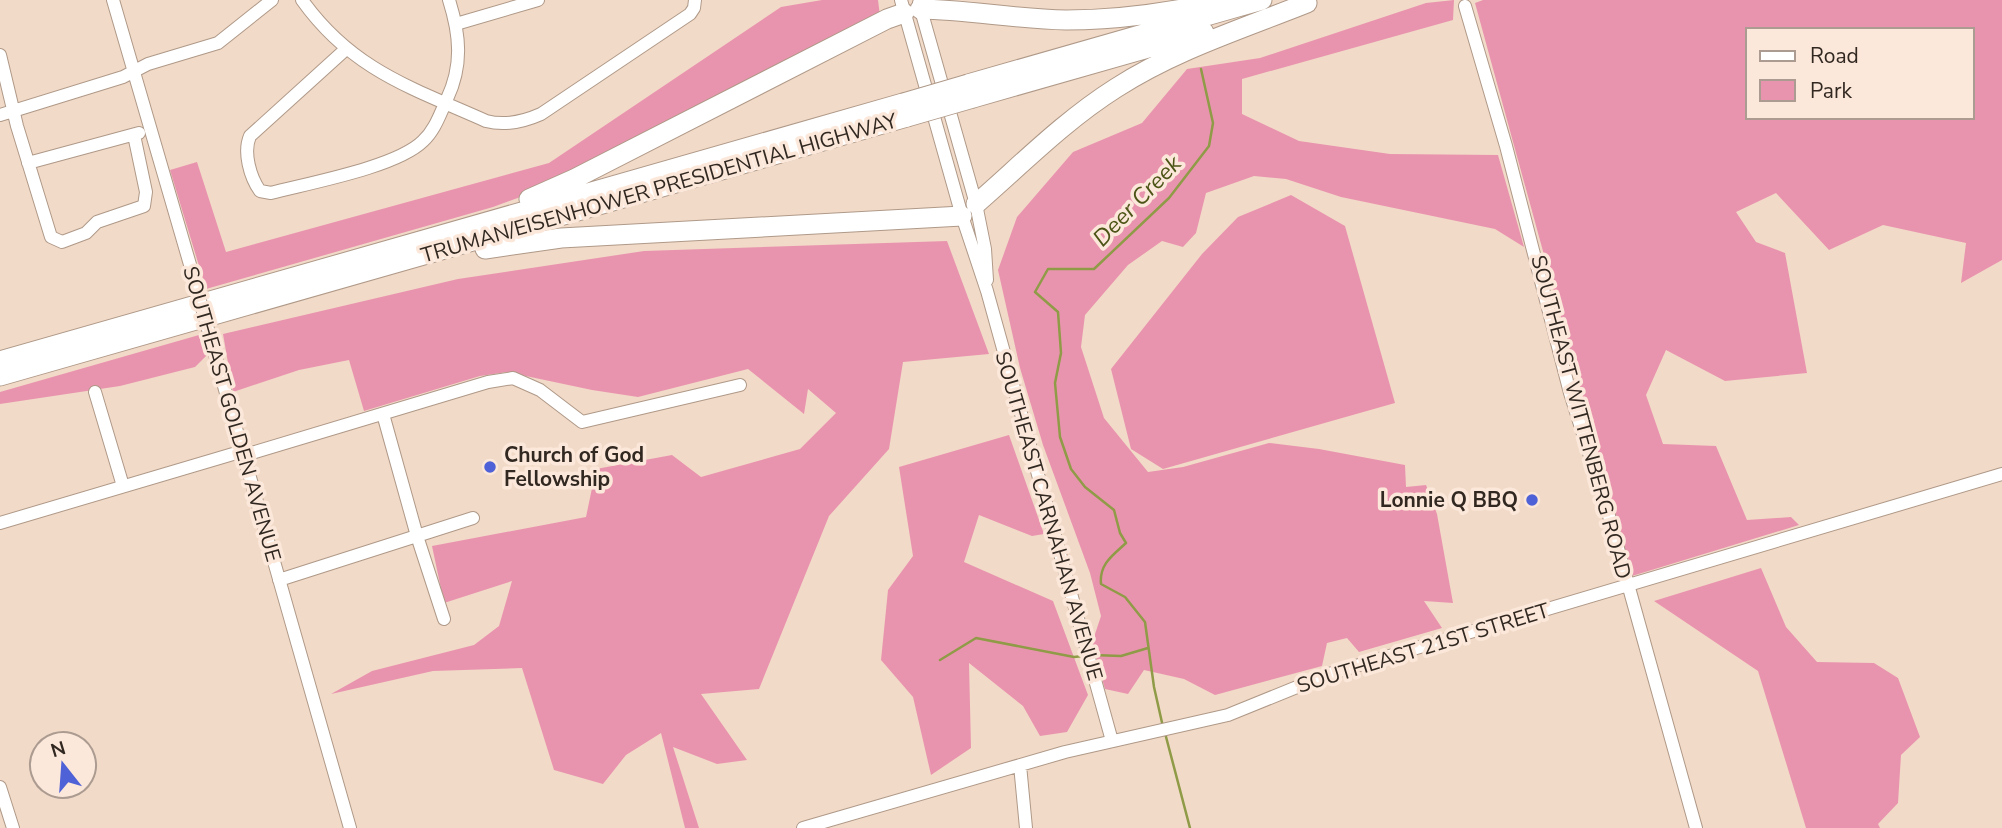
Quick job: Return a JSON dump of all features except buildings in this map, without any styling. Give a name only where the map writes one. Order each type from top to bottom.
[{"type":"highway","points":[[419,241],[524,202],[574,179],[911,5],[1067,20],[1134,17],[1227,0]]},
{"type":"highway","name":"TRUMAN/EISENHOWER PRESIDENTIAL HIGHWAY","points":[[0,376],[331,282],[970,91],[1262,0]]},
{"type":"highway","points":[[331,282],[402,270],[495,247],[561,238],[969,210],[1065,125],[1125,82],[1204,43],[1312,1]]},
{"type":"highway","name":"TRUMAN/EISENHOWER PRESIDENTIAL HIGHWAY","points":[[970,91],[1312,1]]},
{"type":"highway","name":"TRUMAN/EISENHOWER PRESIDENTIAL HIGHWAY","points":[[0,361],[419,241],[905,110]]},
{"type":"street","name":"SOUTHEAST GOLDEN AVENUE","points":[[113,0],[350,828]]},
{"type":"street","points":[[0,115],[123,77],[148,64],[218,43],[272,0]]},
{"type":"street","points":[[302,0],[325,29],[346,49],[388,77],[490,123],[512,123],[531,118],[690,14],[695,0]]},
{"type":"street","points":[[346,49],[250,135],[247,155],[260,191],[271,193],[402,157],[425,139],[434,128],[459,62],[456,24],[449,0]]},
{"type":"street","points":[[456,24],[538,0]]},
{"type":"street","points":[[911,5],[969,210]]},
{"type":"street","points":[[911,5],[969,210]]},
{"type":"street","name":"SOUTHEAST WITTENBERG ROAD","points":[[1465,6],[1507,146],[1570,393],[1609,516],[1696,828]]},
{"type":"street","points":[[0,55],[17,126],[51,237],[62,242],[86,233],[97,222],[144,206],[146,192],[134,135]]},
{"type":"street","points":[[28,163],[151,130]]},
{"type":"street","name":"SOUTHEAST CARNAHAN AVENUE","points":[[969,210],[985,250],[987,291]]},
{"type":"street","name":"SOUTHEAST CARNAHAN AVENUE","points":[[969,210],[987,291],[1112,741]]},
{"type":"street","points":[[0,523],[233,454],[254,452],[488,382],[513,378],[540,390],[582,422],[740,385]]},
{"type":"street","points":[[95,392],[122,486]]},
{"type":"street","points":[[383,414],[417,536],[444,619]]},
{"type":"street","name":"SOUTHEAST 21ST STREET","points":[[803,828],[1020,765],[1112,741],[1228,716],[1329,674],[2002,474]]},
{"type":"street","points":[[279,580],[473,518]]},
{"type":"street","points":[[1020,765],[1026,828]]},
{"type":"street","points":[[0,787],[13,828]]},
{"type":"green space","points":[[822,0],[878,0],[880,16],[534,192],[493,207],[206,289],[170,170],[197,162],[226,252],[549,163],[781,7]]},
{"type":"green space","points":[[1454,0],[1453,20],[1242,79],[1242,114],[1299,141],[1390,154],[1498,155],[1524,247],[1495,229],[1341,197],[1286,179],[1254,176],[1206,193],[1196,233],[1183,247],[1162,241],[1128,265],[1085,315],[1081,347],[1104,418],[1148,472],[1183,467],[1269,443],[1405,465],[1406,487],[1426,485],[1437,514],[1453,603],[1424,601],[1442,628],[1359,652],[1347,638],[1327,643],[1322,666],[1215,695],[1184,679],[1144,670],[1128,694],[1105,689],[1092,643],[1101,616],[1090,573],[1043,445],[1020,368],[998,270],[1017,217],[1073,152],[1142,123],[1187,69],[1260,58],[1426,3]]},
{"type":"green space","points":[[1483,0],[2002,0],[2002,260],[1961,283],[1966,243],[1883,225],[1829,250],[1776,193],[1736,212],[1756,242],[1785,253],[1807,373],[1725,381],[1666,350],[1646,395],[1663,444],[1716,446],[1747,520],[1791,517],[1799,525],[1632,576],[1475,3]]},
{"type":"green space","points":[[1291,195],[1345,226],[1395,403],[1163,469],[1131,449],[1111,369],[1202,254],[1238,217]]},
{"type":"green space","points":[[947,241],[989,354],[903,362],[889,449],[829,516],[759,689],[701,694],[747,760],[717,764],[673,747],[699,828],[685,828],[661,733],[626,755],[603,784],[554,770],[522,668],[433,671],[331,694],[372,671],[474,645],[499,626],[512,581],[444,603],[432,546],[586,517],[596,469],[672,455],[701,477],[800,449],[836,413],[808,389],[804,414],[748,369],[638,397],[507,372],[480,376],[364,411],[349,360],[299,370],[233,392],[223,334],[458,279],[644,251]]},
{"type":"green space","points":[[199,335],[207,355],[195,367],[120,386],[0,404],[0,392]]},
{"type":"green space","points":[[1009,435],[1044,534],[1032,536],[979,515],[964,562],[1053,601],[1088,695],[1067,732],[1040,736],[1023,706],[969,663],[971,748],[931,775],[913,697],[881,660],[888,590],[913,556],[899,467]]},
{"type":"green space","points":[[1761,568],[1786,627],[1817,662],[1874,663],[1898,678],[1920,737],[1901,755],[1898,803],[1878,824],[1880,828],[1806,828],[1758,671],[1654,601]]},
{"type":"waterway","name":"Deer Creek","points":[[1163,727],[1154,687],[1145,622],[1125,597],[1101,584],[1105,565],[1126,543],[1120,533],[1114,510],[1085,487],[1071,469],[1060,437],[1055,383],[1061,353],[1058,312],[1035,292],[1048,269],[1094,269],[1169,198],[1209,146],[1213,123],[1201,69]]},
{"type":"waterway","points":[[940,660],[976,638],[1074,657],[1083,656]]},
{"type":"waterway","points":[[1093,655],[1121,656],[1148,648]]},
{"type":"waterway","name":"Deer Creek","points":[[1165,733],[1190,828]]},
{"type":"place","name":"Church of God Fellowship","points":[[490,467]]},
{"type":"place","name":"Lonnie Q BBQ","points":[[1532,500]]}]
